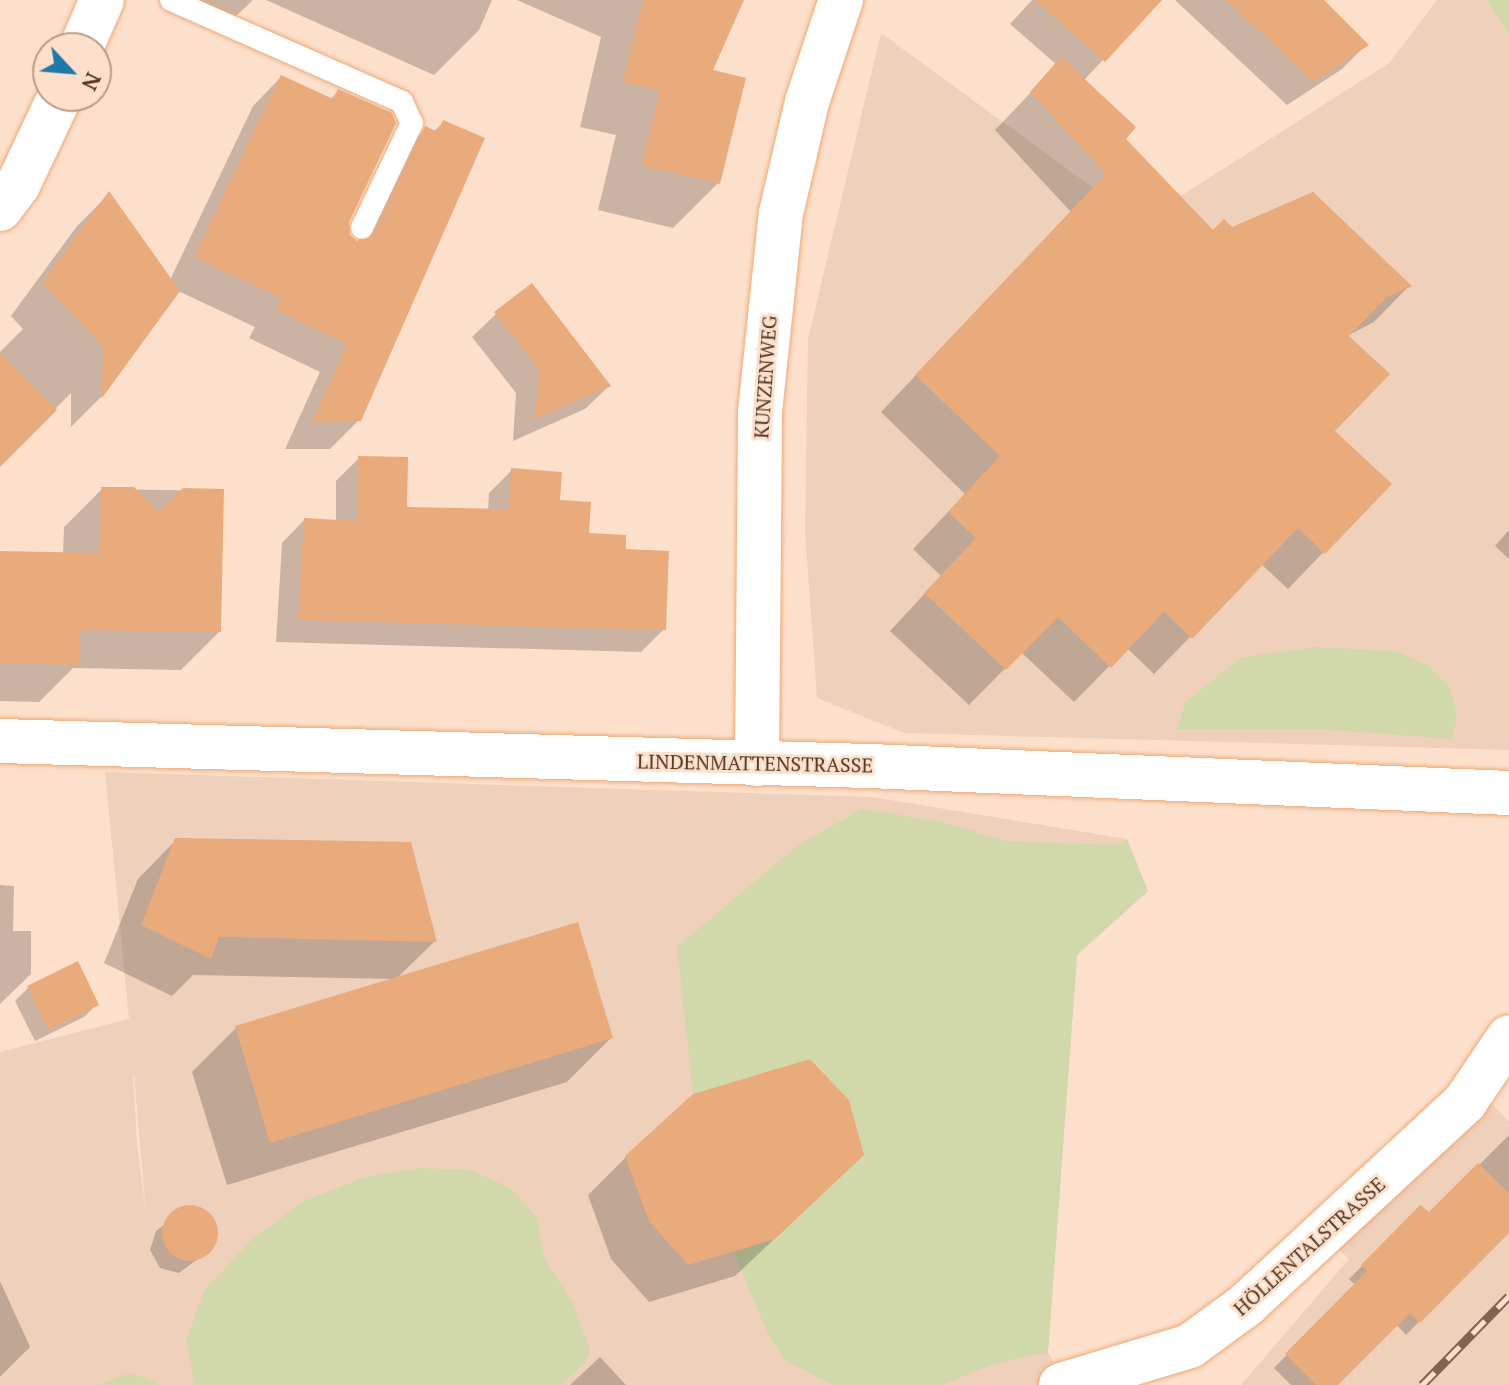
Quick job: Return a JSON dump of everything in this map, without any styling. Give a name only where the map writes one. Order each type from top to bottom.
[{"type":"street","points":[[88,32],[102,0]]},
{"type":"street","name":"KUNZENWEG","points":[[757,764],[760,412],[781,213],[807,102],[841,0]]},
{"type":"street","points":[[0,209],[18,185],[52,112]]},
{"type":"street","name":"LINDENMATTENSTRASSE","points":[[0,741],[757,764],[1509,793]]},
{"type":"street","name":"HÖLLENTALSTRASSE","points":[[1061,1385],[1190,1346],[1246,1305],[1465,1102],[1509,1037]]},
{"type":"lane","points":[[171,0],[402,102],[412,123],[362,228]]},
{"type":"shaded area","points":[[1437,0],[1486,0],[1509,34],[1509,750],[904,733],[817,698],[805,532],[808,339],[881,33],[1140,222],[1389,63]]},
{"type":"shaded area","points":[[105,772],[872,797],[1127,839],[1148,891],[1077,955],[1048,1352],[1067,1385],[0,1385],[0,1052],[129,1019]],"holes":[[[134,1076],[146,1213],[137,1144]]]},
{"type":"shaded area","points":[[1483,1094],[1509,1122],[1509,1385],[1241,1385],[1349,1259],[1331,1242]]},
{"type":"green space","points":[[1486,0],[1509,0],[1509,34]]},
{"type":"green space","points":[[1314,647],[1395,651],[1429,666],[1450,688],[1457,719],[1451,739],[1320,729],[1177,729],[1185,703],[1240,658]]},
{"type":"green space","points":[[862,809],[946,823],[1005,841],[1118,845],[1127,839],[1148,891],[1077,955],[1048,1352],[996,1363],[943,1385],[833,1385],[786,1361],[769,1337],[734,1252],[775,1239],[864,1155],[849,1100],[810,1059],[693,1094],[677,947],[798,845]]},
{"type":"green space","points":[[417,1168],[471,1170],[510,1188],[536,1216],[545,1260],[574,1305],[590,1351],[585,1363],[561,1385],[194,1385],[187,1338],[204,1291],[250,1241],[304,1201],[365,1177]]},
{"type":"green space","points":[[128,1374],[147,1378],[159,1385],[98,1385]]},
{"type":"building","points":[[643,0],[744,0],[713,70],[746,78],[720,184],[642,165],[660,91],[623,82]]},
{"type":"building","points":[[1035,0],[1162,0],[1105,62]]},
{"type":"building","points":[[1226,0],[1324,0],[1369,45],[1313,82]]},
{"type":"building","points":[[1061,57],[1136,127],[1126,139],[1213,230],[1224,219],[1232,227],[1313,192],[1412,286],[1387,297],[1349,336],[1390,374],[1335,431],[1392,484],[1325,554],[1298,528],[1192,639],[1164,612],[1111,668],[1058,617],[1006,670],[924,593],[976,538],[948,512],[1000,456],[915,375],[1106,174],[1030,92]]},
{"type":"building","points":[[281,75],[333,99],[338,89],[392,113],[396,123],[349,222],[350,235],[357,241],[375,234],[425,126],[438,132],[443,120],[485,138],[361,421],[312,422],[347,344],[276,310],[282,299],[194,257]]},
{"type":"building","points":[[109,191],[180,291],[102,398],[103,346],[42,283]]},
{"type":"building","points":[[532,283],[611,386],[535,419],[539,369],[494,312]]},
{"type":"building","points":[[0,353],[57,410],[0,467]]},
{"type":"building","points":[[358,456],[408,457],[407,507],[509,509],[511,468],[562,472],[560,500],[591,502],[589,533],[626,535],[626,549],[669,551],[666,630],[298,620],[304,518],[357,521]]},
{"type":"building","points":[[101,487],[134,487],[159,512],[183,488],[224,489],[221,632],[79,630],[79,665],[0,663],[0,551],[100,553]]},
{"type":"building","points":[[175,838],[411,842],[437,942],[219,937],[211,959],[141,925]]},
{"type":"building","points":[[578,922],[613,1038],[270,1143],[235,1026]]},
{"type":"building","points":[[78,961],[99,1005],[48,1030],[27,986]]},
{"type":"building","points":[[810,1059],[849,1100],[864,1155],[775,1239],[688,1265],[649,1221],[625,1156],[693,1094]]},
{"type":"building","points":[[1478,1163],[1509,1193],[1509,1233],[1420,1323],[1410,1313],[1338,1385],[1316,1385],[1285,1354],[1367,1271],[1361,1265],[1420,1205],[1429,1212]]},
{"type":"building","points":[[190,1205],[210,1213],[218,1233],[210,1253],[190,1261],[170,1253],[162,1233],[170,1213]]},
{"type":"railway","points":[[1422,1385],[1509,1296]]}]
